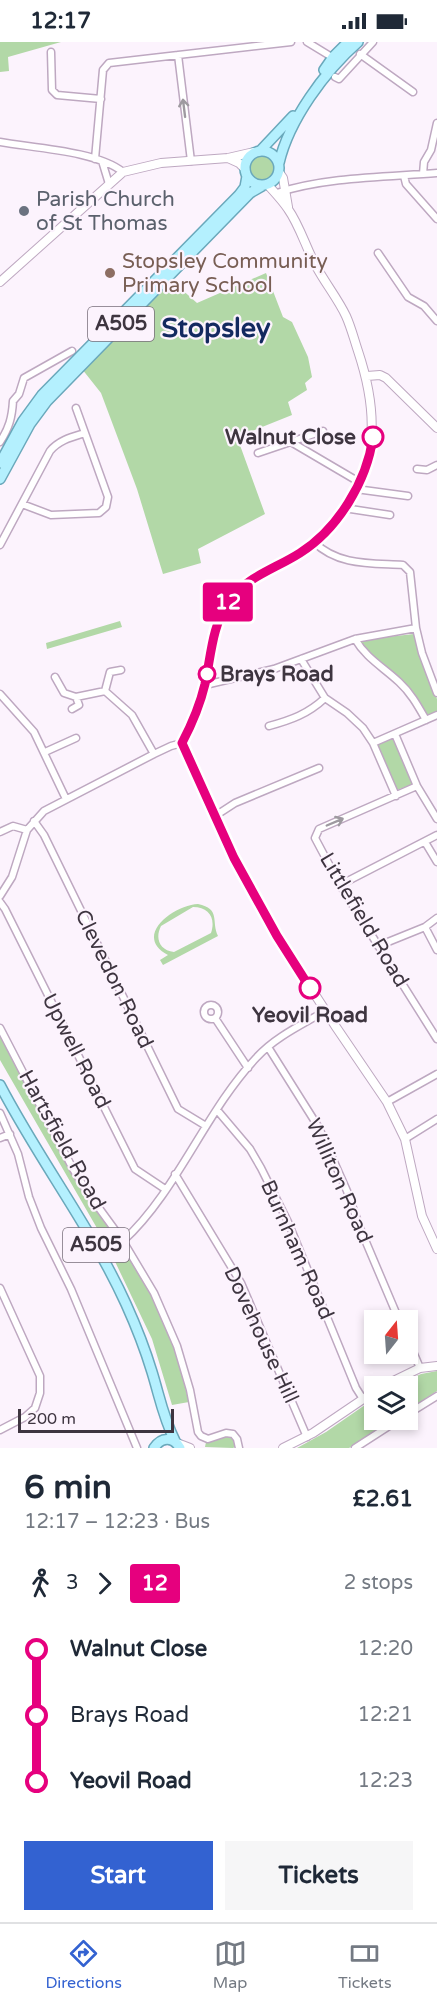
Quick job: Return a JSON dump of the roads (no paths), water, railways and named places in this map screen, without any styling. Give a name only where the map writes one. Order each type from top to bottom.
[{"type":"main road","name":"A505","points":[[0,463],[23,421],[42,395],[245,187],[247,159],[287,123],[348,42]]},
{"type":"main road","name":"A505","points":[[0,479],[30,424],[61,385],[250,193],[275,180],[281,153],[295,123],[336,59],[358,42]]},
{"type":"main road","points":[[258,151],[272,154],[279,168]]},
{"type":"main road","points":[[246,173],[252,183],[265,185]]},
{"type":"main road","name":"A505","points":[[0,1085],[30,1139],[92,1237],[117,1286],[142,1342],[164,1417]]},
{"type":"main road","points":[[164,1417],[177,1444]]},
{"type":"main road","points":[[154,1447],[160,1436],[164,1417]]},
{"type":"main road","points":[[154,1447],[163,1440],[177,1444]]},
{"type":"street","points":[[109,184],[99,160],[103,70],[109,63],[291,42]]},
{"type":"street","points":[[307,42],[336,59]]},
{"type":"street","points":[[335,77],[339,79],[373,42]]},
{"type":"street","points":[[51,52],[52,90],[57,95],[101,99]]},
{"type":"street","points":[[360,54],[413,92]]},
{"type":"street","points":[[178,55],[191,161]]},
{"type":"street","points":[[423,174],[424,162],[431,150],[437,123]]},
{"type":"street","points":[[0,142],[99,160],[114,165],[123,172]]},
{"type":"street","points":[[0,282],[123,172],[161,163],[228,158],[258,151]]},
{"type":"street","points":[[228,158],[238,163],[246,173]]},
{"type":"street","points":[[279,168],[286,190],[288,209]]},
{"type":"street","points":[[277,193],[330,182],[437,173]]},
{"type":"street","points":[[404,176],[406,184],[437,219]]},
{"type":"street","points":[[265,185],[277,193],[288,209],[316,266],[346,316],[367,376],[373,414],[371,455],[358,486],[334,522],[299,554],[250,580],[230,600],[217,624],[205,685],[196,713],[182,743],[234,858],[277,936],[387,1102],[405,1139],[422,1216],[437,1249]]},
{"type":"street","points":[[378,253],[408,297],[424,306],[437,321]]},
{"type":"street","points":[[0,442],[9,426],[13,401],[19,394],[24,378],[72,351]]},
{"type":"street","points":[[367,376],[380,375],[386,378],[437,428]]},
{"type":"street","points":[[22,504],[43,514],[51,515],[99,513],[106,507],[108,497],[76,408]]},
{"type":"street","points":[[258,453],[323,431]]},
{"type":"street","points":[[0,545],[54,445],[85,433]]},
{"type":"street","points":[[291,442],[358,486],[408,496]]},
{"type":"street","points":[[417,469],[427,470],[437,465]]},
{"type":"street","points":[[344,508],[390,515]]},
{"type":"street","points":[[314,542],[322,550],[337,558],[408,568],[416,628],[422,653],[437,692]]},
{"type":"street","points":[[205,685],[274,669],[355,639],[416,628]]},
{"type":"street","points":[[355,639],[371,660],[398,681],[414,698],[426,720]]},
{"type":"street","points":[[301,659],[325,698],[347,713],[363,728],[373,743],[396,796]]},
{"type":"street","points":[[105,691],[110,672],[121,670]]},
{"type":"street","points":[[55,677],[64,693],[76,697],[105,691]]},
{"type":"street","points":[[105,691],[132,715],[154,754]]},
{"type":"street","points":[[0,693],[34,732],[66,799]]},
{"type":"street","points":[[72,709],[79,705],[76,697]]},
{"type":"street","points":[[268,726],[295,719],[312,710],[325,698]]},
{"type":"street","points":[[373,743],[437,715]]},
{"type":"street","points":[[395,734],[417,786],[437,819]]},
{"type":"street","points":[[45,752],[76,738]]},
{"type":"street","points":[[0,896],[12,877],[27,831],[44,811],[154,754],[182,743]]},
{"type":"street","points":[[214,816],[235,803],[319,768]]},
{"type":"street","name":"Littlefield Road","points":[[417,786],[319,829],[315,838],[340,885],[437,1039]]},
{"type":"street","name":"Clevedon Road","points":[[34,821],[44,835],[178,1109],[206,1126]]},
{"type":"street","points":[[0,832],[13,826],[27,831]]},
{"type":"street","points":[[340,885],[437,835]]},
{"type":"street","points":[[425,842],[437,862]]},
{"type":"street","name":"Upwell Road","points":[[0,902],[135,1169],[165,1189]]},
{"type":"street","points":[[378,946],[425,927],[437,918]]},
{"type":"street","points":[[425,927],[437,950]]},
{"type":"street","points":[[123,1241],[140,1225],[248,1068],[268,1047],[325,1011]]},
{"type":"street","points":[[215,1018],[248,1068]]},
{"type":"street","points":[[429,1027],[436,1023]]},
{"type":"street","name":"Hartsfield Road","points":[[0,1028],[73,1168],[123,1241],[154,1293],[177,1346],[190,1390],[198,1432],[208,1439],[228,1433],[233,1434],[237,1439],[238,1448]]},
{"type":"street","name":"Williton Road","points":[[268,1047],[319,1128],[344,1182],[360,1228],[395,1310]]},
{"type":"street","points":[[387,1102],[437,1074]]},
{"type":"street","name":"Burnham Road","points":[[217,1110],[250,1149],[261,1168],[288,1222],[356,1388],[363,1399]]},
{"type":"street","points":[[0,1113],[18,1154],[29,1197],[41,1228],[71,1289],[137,1448]]},
{"type":"street","points":[[405,1139],[437,1119]]},
{"type":"street","points":[[0,1138],[9,1134]]},
{"type":"street","name":"Dovehouse Hill","points":[[175,1174],[241,1283],[307,1437]]},
{"type":"street","points":[[0,1288],[40,1376],[40,1393],[35,1408],[25,1418],[0,1430]]},
{"type":"street","points":[[418,1363],[420,1368]]},
{"type":"street","points":[[404,1376],[420,1368],[437,1366]]},
{"type":"street","points":[[418,1408],[437,1396]]},
{"type":"street","points":[[283,1448],[307,1437],[363,1399]]},
{"type":"street","points":[[355,1448],[383,1430]]},
{"type":"street","points":[[177,1444],[190,1448]]},
{"type":"place","name":"Parish Church of St Thomas","points":[[24,211]]},
{"type":"place","name":"Stopsley Community Primary School","points":[[110,273]]},
{"type":"place","name":"Walnut Close","points":[[373,437]]},
{"type":"place","name":"Brays Road","points":[[207,674]]},
{"type":"place","name":"Yeovil Road","points":[[310,988]]},
{"type":"district","name":"Stopsley","points":[[216,328]]}]
